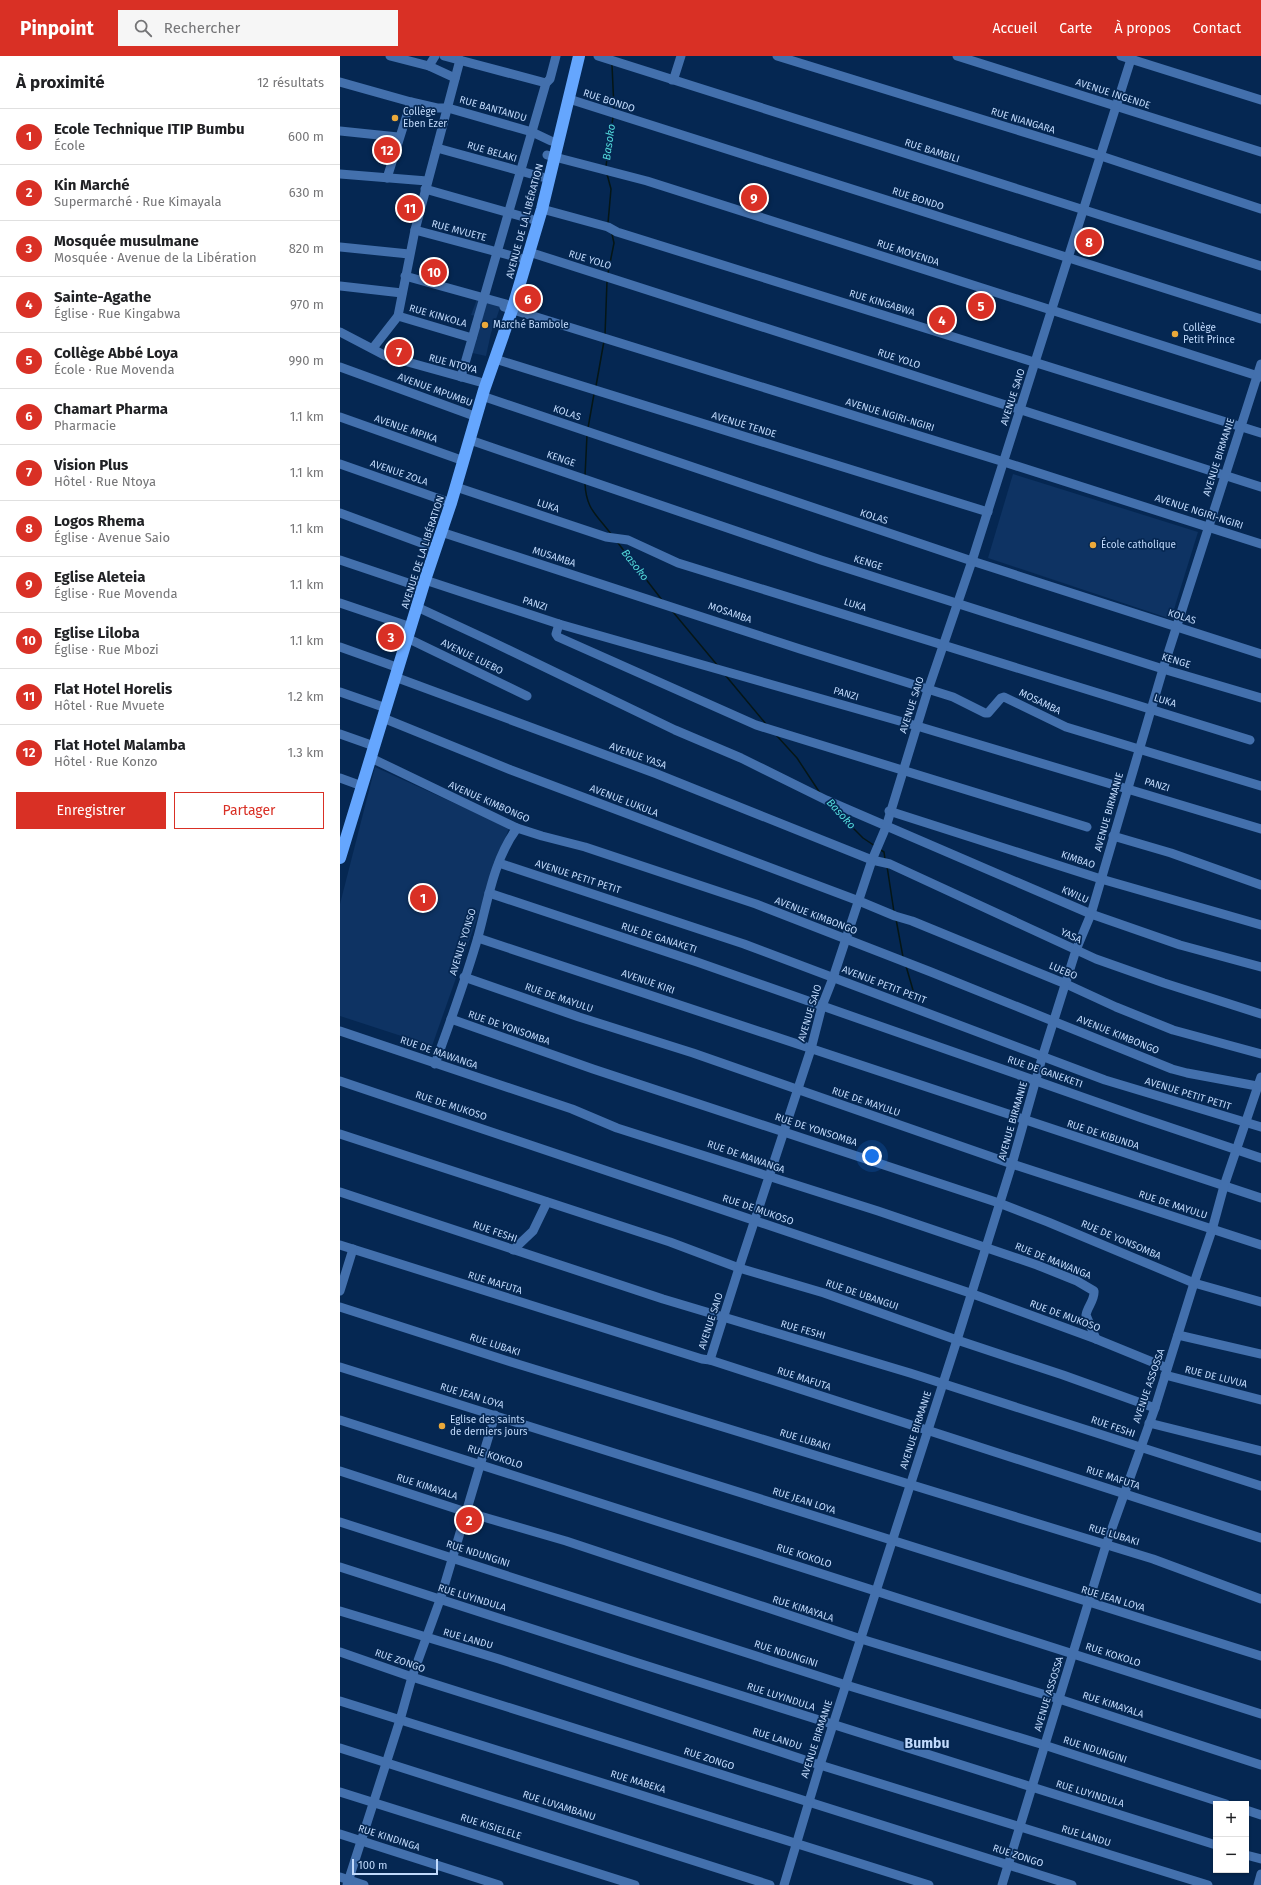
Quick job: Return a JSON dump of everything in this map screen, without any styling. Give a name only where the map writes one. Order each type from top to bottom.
[{"type":"highway","name":"AVENUE DE LA LIBÉRATION","points":[[340,858],[435,548],[464,461],[507,307],[542,209],[551,156],[551,141],[571,56]]},
{"type":"highway","name":"AVENUE DE LA LIBÉRATION","points":[[525,255],[531,219],[542,177],[551,156],[569,99],[579,56]]},
{"type":"highway","name":"AVENUE DE LA LIBÉRATION","points":[[484,388],[495,359],[507,307]]},
{"type":"street","points":[[390,56],[429,66],[455,78]]},
{"type":"street","points":[[429,66],[435,56]]},
{"type":"street","points":[[444,56],[546,83]]},
{"type":"street","points":[[461,378],[546,83],[550,79],[556,56]]},
{"type":"street","name":"RUE BAMBILI","points":[[598,56],[1083,211],[1261,266]]},
{"type":"street","points":[[672,80],[674,78],[680,56]]},
{"type":"street","name":"RUE NIANGARA","points":[[777,56],[1101,156],[1261,209]]},
{"type":"street","name":"AVENUE INGENDE","points":[[957,56],[1261,152]]},
{"type":"street","points":[[1121,56],[1132,58],[1261,100]]},
{"type":"street","name":"AVENUE SAIO","points":[[710,1360],[738,1268],[784,1131],[796,1090],[811,1049],[822,1006],[886,827],[889,811],[988,512],[1132,58]]},
{"type":"street","points":[[373,348],[398,316],[409,254],[460,60]]},
{"type":"street","name":"RUE BANTANDU","points":[[340,82],[411,102],[437,108],[448,108],[532,132],[551,141]]},
{"type":"street","name":"RUE BONDO","points":[[569,99],[1261,319]]},
{"type":"street","points":[[387,178],[398,137],[411,102]]},
{"type":"street","points":[[340,131],[398,137]]},
{"type":"street","name":"RUE BELAKI","points":[[436,148],[542,177]]},
{"type":"street","name":"RUE MOVENDA","points":[[551,156],[647,181],[1259,376]]},
{"type":"street","points":[[340,174],[387,178],[426,185],[531,219]]},
{"type":"street","name":"RUE KINGABWA","points":[[542,209],[608,227],[617,232],[1261,433]]},
{"type":"street","name":"RUE MVUETE","points":[[415,230],[498,253],[525,255]]},
{"type":"street","points":[[340,247],[409,254]]},
{"type":"street","name":"RUE YOLO","points":[[525,255],[1020,409],[1261,487]]},
{"type":"street","name":"AVENUE NGIRI-NGIRI","points":[[405,276],[485,298],[507,307],[595,336],[1004,462],[1261,544]]},
{"type":"street","points":[[340,286],[402,293]]},
{"type":"street","name":"RUE KINKOLA","points":[[398,316],[472,338]]},
{"type":"street","name":"RUE NTOYA","points":[[340,332],[386,356],[461,378],[484,388]]},
{"type":"street","name":"AVENUE TENDE","points":[[495,359],[988,512]]},
{"type":"street","name":"AVENUE BIRMANIE","points":[[784,1885],[820,1764],[929,1431],[970,1293],[1012,1164],[1042,1058],[1055,1021],[1076,950],[1091,914],[1163,669],[1224,476],[1259,376],[1261,364]]},
{"type":"street","name":"AVENUE MPUMBU","points":[[340,367],[477,417]]},
{"type":"street","name":"KOLAS","points":[[484,388],[592,434],[972,561],[1261,654]]},
{"type":"street","name":"AVENUE MPIKA","points":[[340,417],[464,461]]},
{"type":"street","name":"KENGE","points":[[470,440],[821,560],[958,602],[1163,669],[1261,698]]},
{"type":"street","name":"AVENUE ZOLA","points":[[340,464],[451,503]]},
{"type":"street","name":"LUKA","points":[[456,487],[606,537],[625,539],[678,563],[1152,708],[1250,740]]},
{"type":"street","points":[[340,513],[435,548]]},
{"type":"street","name":"MUSAMBA","points":[[441,532],[660,602]]},
{"type":"street","name":"PANZI","points":[[340,560],[917,726],[1261,829]]},
{"type":"street","name":"MOSAMBA","points":[[660,602],[928,690],[953,696],[987,714],[1001,698],[1004,697],[1066,727],[1261,786]]},
{"type":"street","name":"AVENUE LUEBO","points":[[340,603],[409,632],[527,696]]},
{"type":"street","name":"KWILU","points":[[417,607],[674,730],[741,758],[886,827],[951,852],[1091,914],[1180,945],[1261,967]]},
{"type":"street","points":[[559,624],[556,634],[558,637],[756,725],[1087,827]]},
{"type":"street","name":"AVENUE YASA","points":[[340,648],[397,673],[657,774],[876,854]]},
{"type":"street","name":"AVENUE LUKULA","points":[[340,692],[518,773],[859,901]]},
{"type":"street","points":[[340,734],[374,746]]},
{"type":"street","name":"AVENUE KIMBONGO","points":[[371,758],[517,828],[585,847],[756,904],[1172,1068],[1187,1073],[1257,1086]]},
{"type":"street","points":[[340,778],[362,786]]},
{"type":"street","name":"KIMBAO","points":[[889,811],[1101,879],[1261,925]]},
{"type":"street","name":"AVENUE YONSO","points":[[435,1064],[478,938],[489,893],[499,863],[517,828]]},
{"type":"street","points":[[1113,836],[1171,853],[1261,885]]},
{"type":"street","name":"YASA","points":[[876,854],[890,864],[1076,950],[1164,984],[1261,1014]]},
{"type":"street","name":"AVENUE PETIT PETIT","points":[[499,863],[744,944],[1042,1058],[1105,1080],[1261,1127]]},
{"type":"street","name":"RUE DE GANAKETI","points":[[489,893],[697,962],[822,1006]]},
{"type":"street","name":"LUEBO","points":[[859,901],[1066,984],[1116,1007],[1174,1030],[1261,1054]]},
{"type":"street","name":"AVENUE KIRI","points":[[478,938],[939,1092]]},
{"type":"street","name":"RUE DE MAYULU","points":[[464,977],[579,1017],[692,1053],[1012,1164],[1261,1245]]},
{"type":"street","name":"RUE DE GANEKETI","points":[[822,1006],[1261,1158]]},
{"type":"street","name":"RUE DE YONSOMBA","points":[[451,1019],[999,1203],[1194,1283],[1261,1302]]},
{"type":"street","name":"RUE DE MAWANGA","points":[[340,1031],[572,1109],[617,1128],[695,1152],[1037,1265],[1092,1289],[1095,1294],[1086,1315],[1096,1339]]},
{"type":"street","name":"AVENUE ASSOSSA","points":[[1002,1885],[1106,1545],[1123,1493],[1155,1408],[1212,1230],[1236,1149],[1257,1100],[1257,1086],[1261,1077]]},
{"type":"street","name":"RUE DE MUKOSO","points":[[340,1081],[970,1293],[1096,1339],[1166,1371]]},
{"type":"street","name":"RUE DE KIBUNDA","points":[[939,1092],[1261,1198]]},
{"type":"street","points":[[340,1134],[547,1202],[532,1231],[511,1249]]},
{"type":"street","name":"RUE FESHI","points":[[340,1192],[724,1318],[943,1384],[1261,1486]]},
{"type":"street","name":"RUE DE UBANGUI","points":[[547,1202],[670,1242],[738,1268],[824,1293],[1155,1408]]},
{"type":"street","name":"RUE MAFUTA","points":[[340,1245],[702,1359],[710,1360],[1261,1538]]},
{"type":"street","points":[[340,1291],[353,1249]]},
{"type":"street","name":"RUE LUBAKI","points":[[340,1307],[504,1360],[1153,1559],[1261,1599]]},
{"type":"street","points":[[1178,1335],[1261,1354]]},
{"type":"street","name":"RUE JEAN LOYA","points":[[340,1367],[1088,1603],[1261,1656]]},
{"type":"street","name":"RUE DE LUVUA","points":[[1166,1371],[1261,1400]]},
{"type":"street","points":[[364,1885],[345,1881],[374,1803],[412,1678],[440,1600],[482,1464],[495,1415]]},
{"type":"street","name":"RUE KOKOLO","points":[[340,1420],[482,1464],[1261,1714]]},
{"type":"street","points":[[1149,1423],[1261,1451]]},
{"type":"street","name":"RUE KIMAYALA","points":[[340,1471],[466,1512],[566,1541],[860,1639],[1059,1699],[1261,1765]]},
{"type":"street","name":"RUE NDUNGINI","points":[[340,1522],[846,1685],[1044,1745],[1217,1801]]},
{"type":"street","name":"RUE LUYINDULA","points":[[340,1567],[440,1600],[1213,1844]]},
{"type":"street","name":"RUE LANDU","points":[[340,1611],[427,1639],[499,1659],[820,1764],[1208,1885]]},
{"type":"street","name":"RUE ZONGO","points":[[340,1652],[412,1678],[1072,1885]]},
{"type":"street","name":"RUE MABEKA","points":[[340,1701],[929,1885]]},
{"type":"street","name":"RUE LUVAMBANU","points":[[340,1748],[770,1885]]},
{"type":"street","name":"RUE KISIELELE","points":[[340,1792],[635,1885]]},
{"type":"street","points":[[1249,1811],[1261,1815]]},
{"type":"street","name":"RUE KINDINGA","points":[[340,1834],[499,1885]]},
{"type":"street","points":[[1249,1856],[1261,1860]]},
{"type":"street","points":[[1258,1885],[1261,1874]]},
{"type":"shaded area","name":"Marché Bambole","points":[[477,299],[501,305],[491,333],[486,356],[468,352],[479,317],[471,315]]},
{"type":"shaded area","name":"École catholique","points":[[1013,474],[1198,532],[1171,619],[988,558]]},
{"type":"shaded area","points":[[375,767],[509,828],[432,1046],[340,1016],[340,904]]},
{"type":"waterway","name":"Basoko","points":[[612,65],[614,109]]},
{"type":"waterway","name":"Basoko","points":[[606,166],[613,117]]},
{"type":"waterway","name":"Basoko","points":[[607,174],[611,189],[608,223]]},
{"type":"waterway","name":"Basoko","points":[[608,273],[614,243],[612,234]]},
{"type":"waterway","name":"Basoko","points":[[605,335],[607,281]]},
{"type":"waterway","name":"Basoko","points":[[596,386],[604,341]]},
{"type":"waterway","name":"Basoko","points":[[588,428],[594,394]]},
{"type":"waterway","name":"Basoko","points":[[585,476],[587,435]]},
{"type":"waterway","name":"Basoko","points":[[585,483],[587,499],[593,511],[611,534]]},
{"type":"waterway","name":"Basoko","points":[[618,543],[662,600]]},
{"type":"waterway","name":"Basoko","points":[[673,612],[718,666]]},
{"type":"waterway","name":"Basoko","points":[[726,676],[766,724]]},
{"type":"waterway","name":"Basoko","points":[[777,736],[797,758],[820,793]]},
{"type":"waterway","name":"Basoko","points":[[833,808],[863,838],[875,846]]},
{"type":"waterway","name":"Basoko","points":[[879,849],[884,852],[885,859]]},
{"type":"waterway","name":"Basoko","points":[[887,866],[894,912]]},
{"type":"waterway","name":"Basoko","points":[[896,919],[903,957]]},
{"type":"waterway","name":"Basoko","points":[[906,966],[915,997]]},
{"type":"place","name":"Collège Eben Ezer","points":[[395,118]]},
{"type":"place","name":"Flat Hotel Malamba","points":[[387,150]]},
{"type":"place","name":"Eglise Aleteia","points":[[754,198]]},
{"type":"place","name":"Flat Hotel Horelis","points":[[410,208]]},
{"type":"place","name":"Logos Rhema","points":[[1089,242]]},
{"type":"place","name":"Eglise Liloba","points":[[434,272]]},
{"type":"place","name":"Chamart Pharma","points":[[528,299]]},
{"type":"place","name":"Collège Abbé Loya","points":[[981,306]]},
{"type":"place","name":"Sainte-Agathe","points":[[942,320]]},
{"type":"place","name":"Marché Bambole","points":[[485,325]]},
{"type":"place","name":"Collège Petit Prince","points":[[1175,334]]},
{"type":"place","name":"Vision Plus","points":[[399,352]]},
{"type":"place","name":"École catholique","points":[[1093,545]]},
{"type":"place","name":"Mosquée musulmane","points":[[391,637]]},
{"type":"place","name":"Ecole Technique ITIP Bumbu","points":[[423,898]]},
{"type":"place","name":"Eglise des saints de derniers jours","points":[[442,1426]]},
{"type":"place","name":"Kin Marché","points":[[469,1520]]},
{"type":"district","name":"Bumbu","points":[[927,1743]]}]
